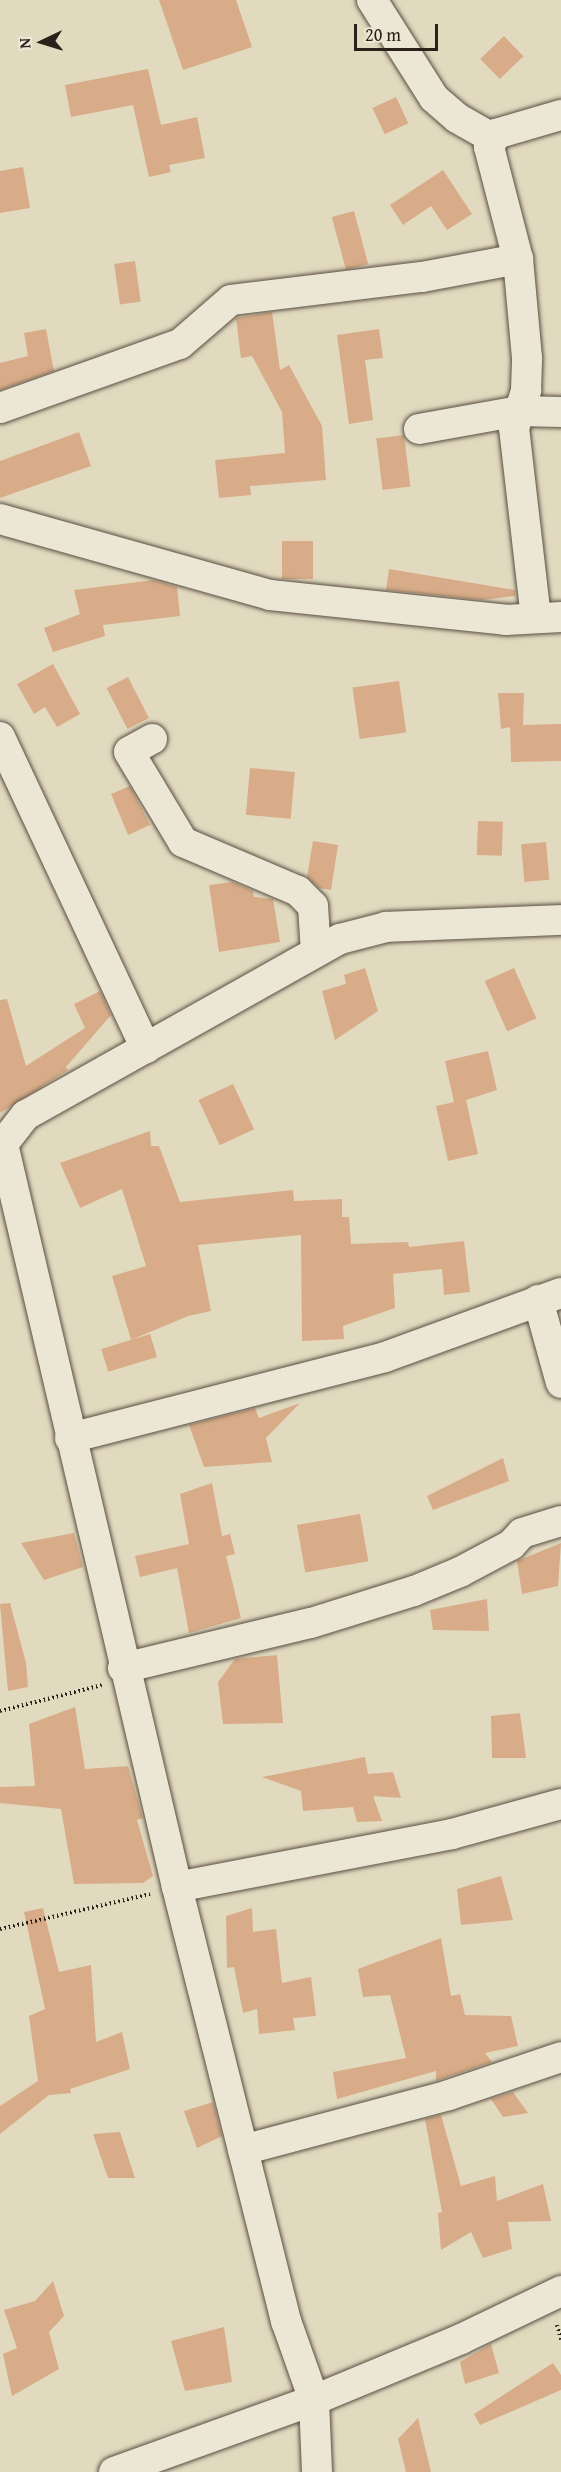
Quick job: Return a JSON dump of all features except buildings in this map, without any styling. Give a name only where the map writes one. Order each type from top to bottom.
[{"type":"street","points":[[372,0],[434,98],[457,118],[492,138],[561,115]]},
{"type":"street","points":[[0,519],[270,595],[506,620],[548,617],[514,428],[526,390],[527,358],[518,259],[489,147],[492,138]]},
{"type":"street","points":[[0,408],[180,344],[231,300],[422,277],[518,259]]},
{"type":"street","points":[[419,429],[519,411],[561,412]]},
{"type":"street","points":[[0,737],[146,1049]]},
{"type":"street","points":[[152,739],[129,752],[183,842],[298,891],[313,906],[316,952]]},
{"type":"street","points":[[317,2472],[314,2400],[286,2321],[124,1673],[3,1144],[26,1115],[340,939],[386,927],[561,920]]},
{"type":"street","points":[[70,1438],[385,1357],[550,1296],[561,1383]]},
{"type":"street","points":[[124,1673],[311,1623],[414,1591],[460,1572],[511,1545],[522,1533],[561,1521]]},
{"type":"street","points":[[177,1887],[452,1834],[561,1804]]},
{"type":"street","points":[[243,2150],[449,2095],[561,2057]]},
{"type":"street","points":[[114,2472],[314,2400],[461,2339],[561,2291]]},
{"type":"path","points":[[0,1711],[124,1673]]},
{"type":"path","points":[[0,1929],[177,1887]]}]
